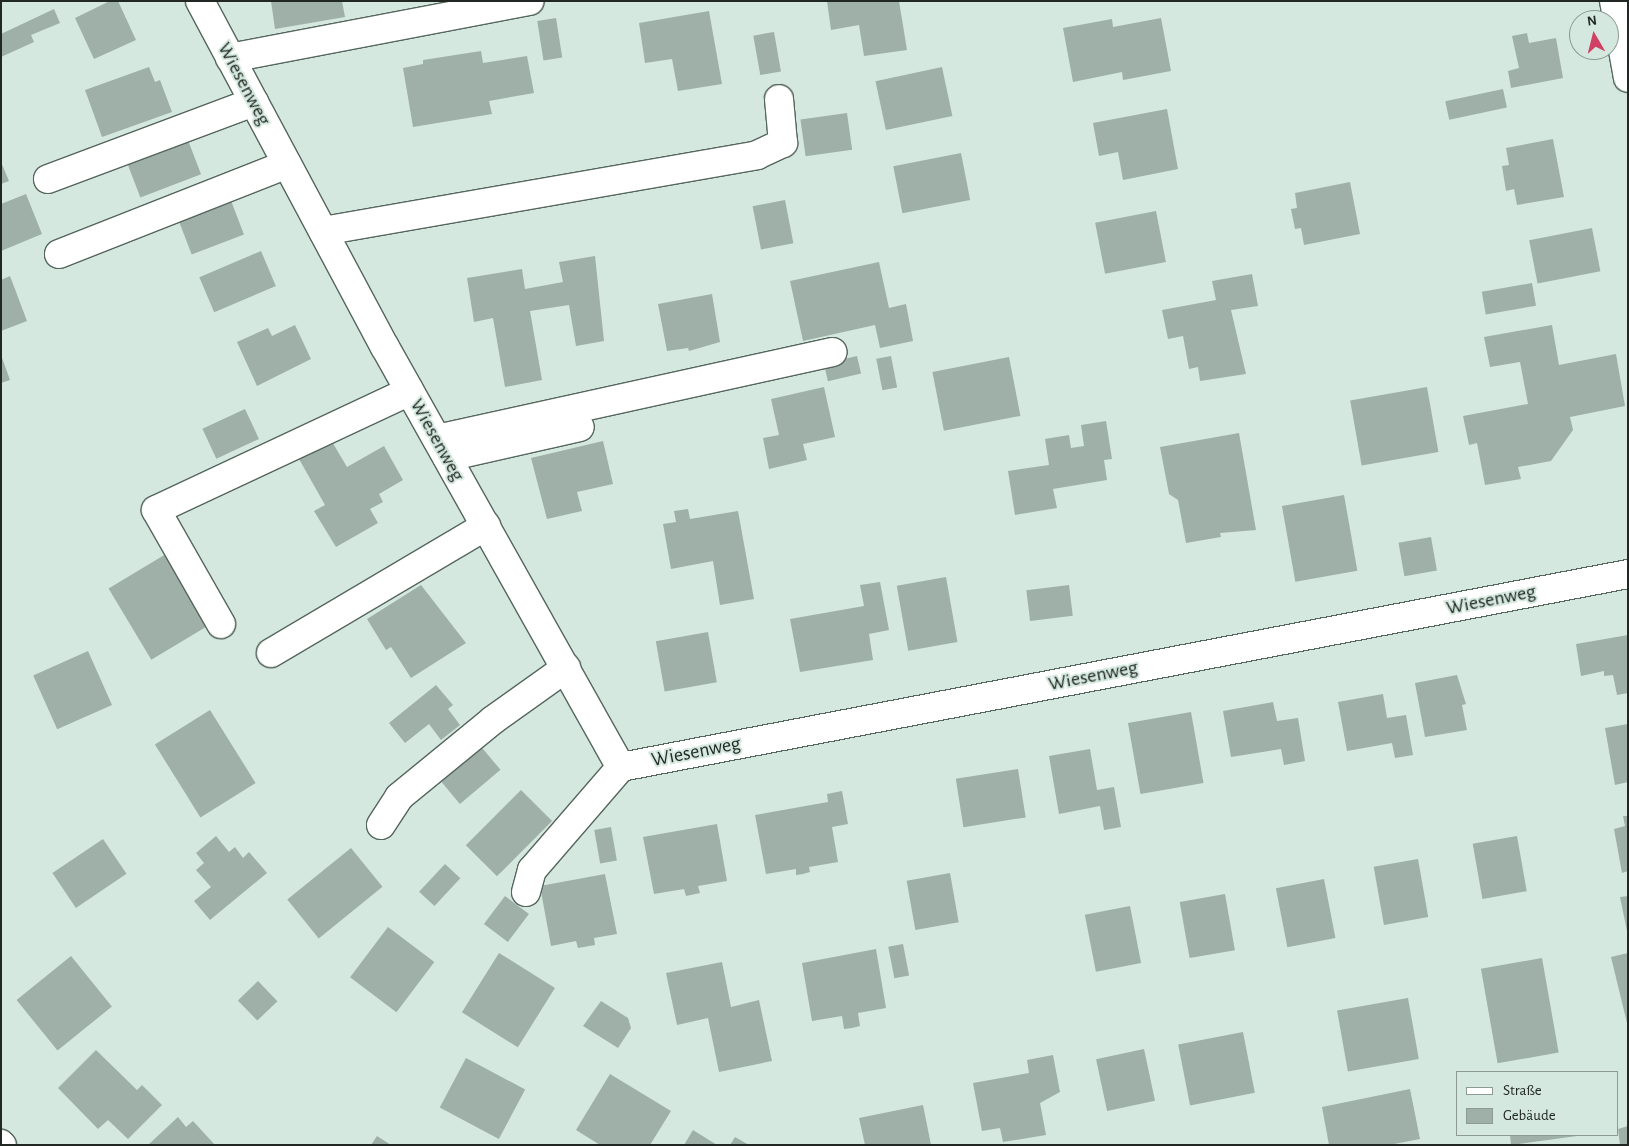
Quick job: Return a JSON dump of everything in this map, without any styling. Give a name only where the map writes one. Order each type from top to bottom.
[{"type":"street","name":"Wiesenweg","points":[[200,1],[410,392],[621,766],[1628,574]]},
{"type":"street","points":[[230,58],[530,1]]},
{"type":"street","points":[[1614,1],[1628,78]]},
{"type":"street","points":[[323,231],[757,155],[783,143],[779,99]]},
{"type":"street","points":[[48,179],[254,102]]},
{"type":"street","points":[[60,254],[287,164]]},
{"type":"street","points":[[442,448],[833,352]]},
{"type":"street","points":[[442,448],[770,383]]},
{"type":"street","points":[[221,624],[156,510],[410,392]]},
{"type":"street","points":[[271,653],[486,526]]},
{"type":"street","points":[[381,825],[399,797],[493,720],[566,668]]},
{"type":"street","points":[[526,892],[532,870],[621,766]]},
{"type":"building","points":[[110,1],[118,1],[136,40],[94,59],[75,18]]},
{"type":"building","points":[[271,1],[342,1],[345,17],[275,29]]},
{"type":"building","points":[[827,1],[899,1],[907,50],[864,56],[859,25],[831,30]]},
{"type":"building","points":[[54,9],[60,23],[31,35],[34,42],[1,57],[1,34]]},
{"type":"building","points":[[709,11],[722,84],[678,91],[672,59],[645,63],[639,23]]},
{"type":"building","points":[[556,18],[562,58],[543,60],[537,21]]},
{"type":"building","points":[[1161,18],[1171,71],[1123,80],[1122,72],[1073,82],[1063,28],[1112,19],[1113,27]]},
{"type":"building","points":[[774,32],[781,71],[760,75],[753,36]]},
{"type":"building","points":[[1527,33],[1529,43],[1556,38],[1563,78],[1511,88],[1508,71],[1519,68],[1512,36]]},
{"type":"building","points":[[481,51],[483,63],[527,56],[534,93],[489,101],[492,114],[413,127],[403,68],[423,64],[423,60]]},
{"type":"building","points":[[149,67],[155,82],[160,80],[172,112],[102,137],[85,90]]},
{"type":"building","points":[[942,67],[952,116],[886,130],[875,81]]},
{"type":"building","points":[[1503,89],[1507,108],[1449,120],[1445,101]]},
{"type":"building","points":[[1167,109],[1178,169],[1123,180],[1118,152],[1099,156],[1093,123]]},
{"type":"building","points":[[847,113],[852,150],[806,156],[800,120]]},
{"type":"building","points":[[186,135],[201,174],[140,198],[125,158]]},
{"type":"building","points":[[1553,139],[1564,197],[1517,205],[1514,189],[1506,191],[1502,166],[1509,165],[1506,148]]},
{"type":"building","points":[[961,153],[970,200],[902,213],[893,166]]},
{"type":"building","points":[[1,162],[9,181],[1,184]]},
{"type":"building","points":[[1350,182],[1360,234],[1304,245],[1301,228],[1295,229],[1291,209],[1297,208],[1295,193]]},
{"type":"building","points":[[26,194],[42,234],[1,251],[1,204]]},
{"type":"building","points":[[230,198],[244,234],[192,254],[178,218]]},
{"type":"building","points":[[785,200],[793,243],[761,249],[753,206]]},
{"type":"building","points":[[1156,211],[1166,262],[1105,274],[1095,223]]},
{"type":"building","points":[[1592,228],[1600,271],[1538,283],[1529,240]]},
{"type":"building","points":[[261,251],[276,286],[214,312],[199,277]]},
{"type":"building","points":[[595,256],[604,341],[576,346],[569,305],[530,311],[542,380],[505,387],[493,318],[474,322],[467,278],[522,269],[525,289],[563,282],[559,262]]},
{"type":"building","points":[[879,262],[889,308],[906,304],[913,341],[880,348],[875,325],[803,341],[790,281]]},
{"type":"building","points":[[1252,274],[1258,306],[1231,310],[1246,374],[1200,381],[1198,367],[1189,369],[1183,336],[1168,339],[1162,310],[1216,300],[1212,281]]},
{"type":"building","points":[[10,276],[27,321],[1,331],[1,280]]},
{"type":"building","points":[[1532,283],[1536,306],[1486,315],[1482,292]]},
{"type":"building","points":[[712,294],[720,342],[689,351],[688,348],[667,351],[658,304]]},
{"type":"building","points":[[295,325],[311,359],[257,386],[237,342],[268,328],[272,336]]},
{"type":"building","points":[[1552,325],[1559,365],[1616,354],[1625,406],[1570,417],[1573,430],[1551,461],[1518,467],[1521,479],[1485,485],[1477,443],[1469,445],[1463,416],[1528,404],[1520,362],[1490,367],[1484,337]]},
{"type":"building","points":[[1,355],[10,380],[1,383]]},
{"type":"building","points":[[857,356],[861,374],[828,381],[824,364]]},
{"type":"building","points":[[891,356],[897,387],[882,390],[876,359]]},
{"type":"building","points":[[1009,357],[1020,416],[944,431],[932,372]]},
{"type":"building","points":[[824,387],[835,437],[803,444],[807,460],[769,469],[763,438],[779,435],[771,399]]},
{"type":"building","points":[[1427,387],[1438,452],[1362,466],[1350,401]]},
{"type":"building","points":[[245,409],[259,439],[216,459],[202,429]]},
{"type":"building","points":[[1106,421],[1112,459],[1104,460],[1107,480],[1053,489],[1057,508],[1015,515],[1008,471],[1049,465],[1045,439],[1069,435],[1071,448],[1084,446],[1081,425]]},
{"type":"building","points":[[1239,433],[1256,530],[1220,533],[1221,537],[1186,543],[1178,500],[1169,494],[1160,447]]},
{"type":"building","points":[[331,440],[347,467],[384,446],[403,480],[379,494],[383,502],[370,509],[378,523],[336,547],[314,511],[325,505],[299,459]]},
{"type":"building","points":[[603,441],[613,484],[577,492],[582,511],[547,519],[531,458]]},
{"type":"building","points":[[1344,495],[1357,571],[1295,582],[1282,506]]},
{"type":"building","points":[[688,509],[690,519],[738,511],[754,599],[720,605],[713,561],[671,569],[663,524],[676,522],[674,511]]},
{"type":"building","points":[[1431,537],[1437,570],[1404,576],[1399,543]]},
{"type":"building","points":[[166,554],[209,625],[151,660],[109,589]]},
{"type":"building","points":[[946,577],[957,642],[908,651],[897,586]]},
{"type":"building","points":[[880,582],[889,630],[869,634],[873,660],[800,672],[790,619],[864,606],[860,585]]},
{"type":"building","points":[[421,585],[466,643],[411,678],[391,647],[386,650],[367,619]]},
{"type":"building","points":[[1069,585],[1073,616],[1030,621],[1026,590]]},
{"type":"building","points":[[708,632],[717,682],[665,691],[656,641]]},
{"type":"building","points":[[1628,635],[1628,693],[1617,695],[1613,675],[1604,676],[1604,671],[1581,676],[1576,644]]},
{"type":"building","points":[[88,651],[112,705],[57,729],[33,675]]},
{"type":"building","points":[[1457,675],[1466,704],[1462,705],[1467,730],[1425,737],[1415,683]]},
{"type":"building","points":[[436,685],[453,705],[448,709],[460,725],[441,740],[429,724],[405,743],[389,723]]},
{"type":"building","points":[[1383,694],[1387,718],[1406,715],[1413,755],[1395,758],[1392,743],[1347,751],[1338,702]]},
{"type":"building","points":[[1273,702],[1277,721],[1298,718],[1305,761],[1284,765],[1281,749],[1231,757],[1223,711]]},
{"type":"building","points":[[210,710],[256,783],[200,817],[155,744]]},
{"type":"building","points":[[1191,712],[1204,783],[1140,794],[1128,723]]},
{"type":"building","points":[[1628,724],[1628,782],[1615,785],[1605,728]]},
{"type":"building","points":[[478,743],[500,770],[460,804],[437,777]]},
{"type":"building","points":[[1090,749],[1097,790],[1114,787],[1121,827],[1104,830],[1100,806],[1059,814],[1049,756]]},
{"type":"building","points":[[1018,769],[1026,817],[963,827],[956,779]]},
{"type":"building","points":[[521,790],[552,821],[497,876],[466,845]]},
{"type":"building","points":[[842,791],[848,824],[832,827],[838,862],[809,867],[810,872],[803,874],[796,875],[796,869],[766,874],[755,815],[828,802],[827,794]]},
{"type":"building","points":[[1623,816],[1628,816],[1628,871],[1622,873],[1614,829],[1625,826]]},
{"type":"building","points":[[717,824],[727,881],[698,886],[700,893],[686,896],[684,889],[654,894],[643,837]]},
{"type":"building","points":[[611,827],[617,860],[600,863],[594,830]]},
{"type":"building","points":[[216,836],[229,852],[235,847],[243,858],[249,852],[267,873],[210,920],[194,901],[211,887],[196,870],[204,863],[196,853]]},
{"type":"building","points":[[1517,836],[1527,891],[1482,899],[1473,844]]},
{"type":"building","points":[[103,839],[126,874],[76,908],[52,873]]},
{"type":"building","points":[[351,848],[382,887],[319,938],[287,900]]},
{"type":"building","points":[[1418,859],[1428,917],[1384,925],[1374,867]]},
{"type":"building","points":[[445,864],[460,878],[434,906],[419,892]]},
{"type":"building","points":[[950,873],[959,922],[915,930],[907,881]]},
{"type":"building","points":[[605,874],[617,934],[594,938],[595,945],[578,948],[576,941],[551,946],[540,886]]},
{"type":"building","points":[[1324,879],[1335,938],[1287,947],[1276,888]]},
{"type":"building","points":[[1225,894],[1235,950],[1190,958],[1180,902]]},
{"type":"building","points":[[505,896],[529,914],[508,942],[484,924]]},
{"type":"building","points":[[1628,896],[1628,931],[1627,931],[1620,897]]},
{"type":"building","points":[[1130,906],[1141,963],[1096,972],[1085,915]]},
{"type":"building","points":[[388,927],[434,962],[396,1012],[350,977]]},
{"type":"building","points":[[903,944],[909,975],[894,978],[888,947]]},
{"type":"building","points":[[876,949],[886,1008],[858,1013],[860,1026],[852,1028],[844,1029],[842,1016],[812,1021],[802,963]]},
{"type":"building","points":[[499,953],[555,988],[518,1047],[462,1012]]},
{"type":"building","points":[[1628,953],[1628,1023],[1627,1023],[1611,957]]},
{"type":"building","points":[[71,956],[112,1007],[58,1051],[17,1000]]},
{"type":"building","points":[[1542,958],[1559,1053],[1498,1063],[1481,969]]},
{"type":"building","points":[[722,962],[731,1007],[759,1000],[772,1061],[719,1072],[708,1018],[677,1025],[666,973]]},
{"type":"building","points":[[258,981],[277,1001],[257,1021],[238,1000]]},
{"type":"building","points":[[1408,998],[1419,1059],[1348,1072],[1337,1011]]},
{"type":"building","points":[[601,1001],[628,1018],[631,1028],[618,1048],[583,1026]]},
{"type":"building","points":[[1243,1032],[1255,1093],[1190,1105],[1178,1045]]},
{"type":"building","points":[[1144,1049],[1155,1101],[1107,1111],[1096,1059]]},
{"type":"building","points":[[96,1050],[137,1090],[142,1085],[162,1105],[128,1139],[108,1120],[98,1129],[58,1088]]},
{"type":"building","points":[[1053,1055],[1060,1092],[1040,1103],[1046,1135],[1003,1142],[1000,1128],[982,1131],[973,1083],[1029,1073],[1027,1060]]},
{"type":"building","points":[[466,1058],[525,1089],[499,1139],[440,1107]]},
{"type":"building","points":[[610,1074],[671,1111],[650,1145],[600,1145],[576,1130]]},
{"type":"building","points":[[1410,1089],[1420,1139],[1389,1145],[1329,1145],[1322,1107]]},
{"type":"building","points":[[923,1105],[931,1145],[865,1145],[859,1118]]},
{"type":"building","points":[[178,1117],[186,1127],[193,1121],[215,1145],[148,1145]]},
{"type":"building","points":[[1628,1126],[1628,1145],[1620,1145],[1619,1129]]},
{"type":"building","points":[[693,1130],[717,1145],[684,1145]]},
{"type":"building","points":[[377,1136],[391,1145],[371,1145]]},
{"type":"building","points":[[1510,1136],[1577,1136],[1511,1145]]},
{"type":"building","points":[[735,1137],[749,1145],[730,1145]]}]
